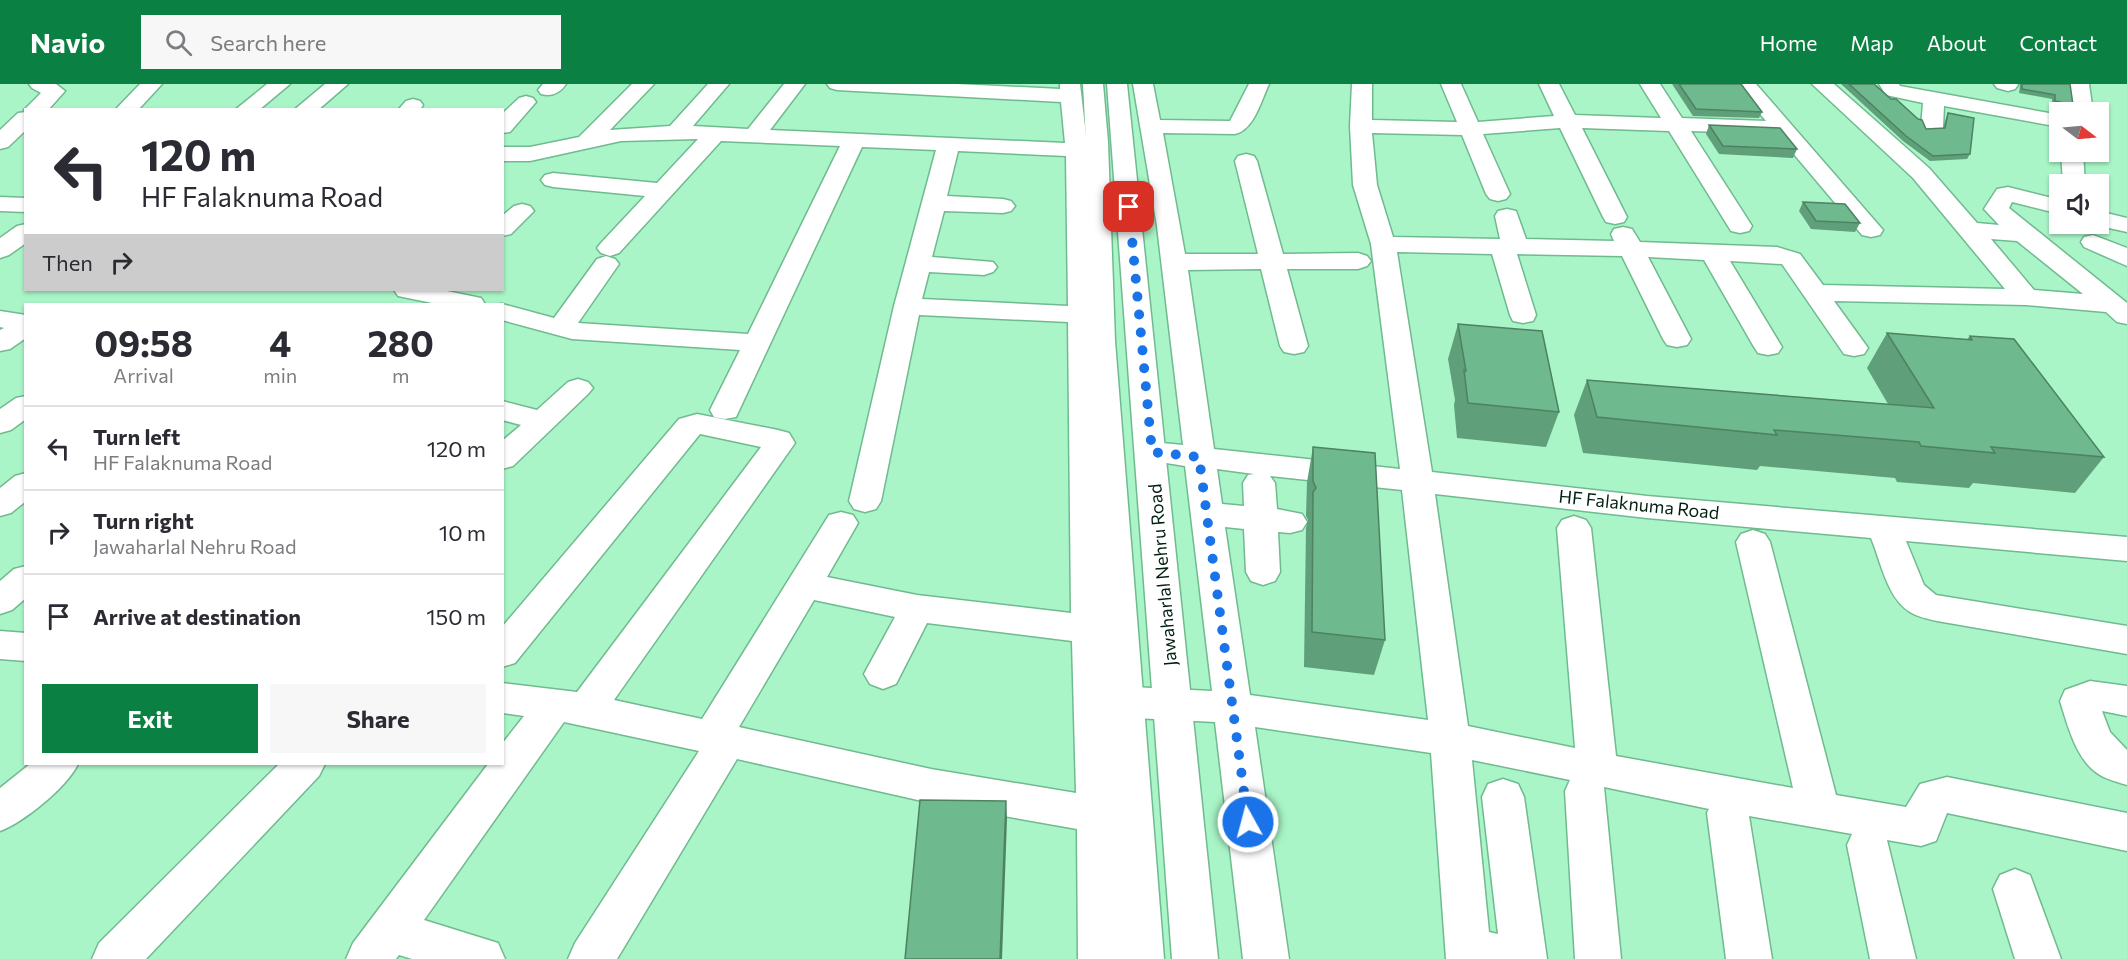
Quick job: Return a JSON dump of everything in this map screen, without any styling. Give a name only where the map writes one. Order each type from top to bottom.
[{"type":"street","points":[[127,108],[152,84]]},
{"type":"street","points":[[247,108],[280,84]]},
{"type":"street","points":[[307,108],[338,84]]},
{"type":"street","points":[[588,140],[644,84]]},
{"type":"street","points":[[676,132],[719,84]]},
{"type":"street","points":[[754,135],[795,84]]},
{"type":"street","points":[[837,84],[1024,89],[1078,88],[1087,150],[1101,341],[1109,701],[1114,812],[1101,959]]},
{"type":"street","name":"Jawaharlal Nehru Road","points":[[1117,84],[1152,452],[1195,959]]},
{"type":"street","points":[[1143,84],[1174,262],[1266,959]]},
{"type":"street","points":[[1150,126],[1235,128],[1239,125],[1259,84]]},
{"type":"street","points":[[1362,84],[1361,126],[1365,185],[1383,244],[1404,376],[1415,480],[1450,739],[1469,954],[1513,959]]},
{"type":"street","points":[[1451,84],[1503,205],[1523,315]]},
{"type":"street","points":[[1549,84],[1569,121],[1629,249],[1677,339]]},
{"type":"street","points":[[1650,84],[1740,226]]},
{"type":"street","points":[[1745,84],[1871,230]]},
{"type":"street","points":[[1822,84],[1922,173],[2026,297]]},
{"type":"street","points":[[1889,84],[1893,91],[2049,136]]},
{"type":"street","points":[[2004,84],[2008,84],[2009,112]]},
{"type":"street","points":[[2079,84],[2082,102]]},
{"type":"street","points":[[37,108],[55,91],[47,85]]},
{"type":"street","points":[[504,125],[526,102]]},
{"type":"street","points":[[1941,105],[2009,112],[2049,119]]},
{"type":"street","points":[[0,143],[24,120]]},
{"type":"street","points":[[1361,126],[1469,129],[1569,121],[1783,128]]},
{"type":"street","points":[[504,154],[530,154],[621,134],[676,132],[1087,150]]},
{"type":"street","points":[[561,328],[608,256],[662,191],[715,134]]},
{"type":"street","points":[[724,410],[854,140]]},
{"type":"street","points":[[0,143],[24,144]]},
{"type":"street","points":[[865,501],[907,306],[949,144]]},
{"type":"street","points":[[1087,150],[1081,315],[1089,629],[1109,701]]},
{"type":"street","points":[[1246,162],[1294,346]]},
{"type":"street","points":[[553,180],[662,191]]},
{"type":"street","points":[[2049,204],[2005,194],[1996,208],[2024,234],[2120,310]]},
{"type":"street","points":[[934,203],[1003,206]]},
{"type":"street","points":[[0,204],[24,205]]},
{"type":"street","points":[[504,227],[522,211]]},
{"type":"street","points":[[1554,222],[1563,248]]},
{"type":"street","points":[[2109,228],[2127,225]]},
{"type":"street","points":[[1696,227],[1768,347]]},
{"type":"street","points":[[1970,230],[2024,234]]},
{"type":"street","points":[[0,250],[24,232]]},
{"type":"street","points":[[2100,234],[2127,258]]},
{"type":"street","points":[[1383,244],[1629,249],[1784,256],[1794,263],[1854,348]]},
{"type":"street","points":[[0,260],[24,258]]},
{"type":"street","points":[[1174,262],[1358,261]]},
{"type":"street","points":[[918,264],[984,267]]},
{"type":"street","points":[[436,292],[469,303]]},
{"type":"street","points":[[1816,292],[2026,297],[2120,310]]},
{"type":"street","points":[[907,306],[1081,315]]},
{"type":"street","points":[[504,313],[585,332],[758,343]]},
{"type":"street","points":[[0,319],[24,323],[20,329],[0,343]]},
{"type":"street","points":[[504,457],[578,388]]},
{"type":"street","points":[[0,423],[24,406]]},
{"type":"street","points":[[504,411],[543,421]]},
{"type":"street","points":[[380,945],[780,444],[778,440],[697,424],[690,426],[504,651]]},
{"type":"street","name":"HF Falaknuma Road","points":[[1152,452],[1647,507],[2127,549]]},
{"type":"street","points":[[1259,483],[1275,520],[1263,572]]},
{"type":"street","points":[[0,505],[24,486]]},
{"type":"street","points":[[1207,514],[1275,520]]},
{"type":"street","points":[[591,959],[720,739],[841,523]]},
{"type":"street","points":[[1882,526],[1910,593],[1924,604],[2127,640]]},
{"type":"street","points":[[1574,528],[1591,781],[1598,959]]},
{"type":"street","points":[[1753,542],[1819,811]]},
{"type":"street","points":[[0,600],[24,581]]},
{"type":"street","points":[[805,585],[917,608],[1089,629]]},
{"type":"street","points":[[883,674],[917,608]]},
{"type":"street","points":[[0,645],[24,647]]},
{"type":"street","points":[[2127,701],[2095,696],[2084,696],[2079,701],[2100,753],[2112,764],[2127,768]]},
{"type":"street","points":[[504,698],[570,707],[931,786],[1080,812],[1114,812]]},
{"type":"street","points":[[1109,701],[1233,708],[1450,739],[1591,781],[1819,811],[1921,828],[1925,811],[1935,797],[1947,795],[2127,832]]},
{"type":"street","points":[[0,813],[57,765]]},
{"type":"street","points":[[115,959],[304,765]]},
{"type":"street","points":[[1503,797],[1524,959]]},
{"type":"street","points":[[1114,812],[1141,959]]},
{"type":"street","points":[[1728,813],[1749,959]]},
{"type":"street","points":[[1868,845],[1893,959]]},
{"type":"street","points":[[2015,889],[2038,959]]},
{"type":"street","points":[[380,945],[482,959]]},
{"type":"building","points":[[1679,84],[1741,84],[1762,112],[1696,109]]},
{"type":"building","points":[[1849,84],[1874,84],[1922,120],[1926,129],[1945,128],[1948,113],[1974,118],[1970,154],[1933,156],[1906,136]]},
{"type":"building","points":[[2022,84],[2070,84],[2073,102],[2055,101],[2055,95],[2022,89]]},
{"type":"building","points":[[1709,125],[1780,128],[1797,149],[1723,146]]},
{"type":"building","points":[[1803,202],[1845,204],[1860,223],[1816,221]]},
{"type":"building","points":[[1458,324],[1542,331],[1559,412],[1468,403],[1464,370],[1466,371]]},
{"type":"building","points":[[1887,333],[1972,340],[1970,336],[2014,339],[2104,457],[1991,447],[1995,453],[1921,446],[1919,442],[1774,430],[1777,435],[1597,417],[1587,380],[1934,408]]},
{"type":"building","points":[[1313,447],[1375,453],[1385,640],[1312,632],[1313,492],[1316,488],[1313,481]]},
{"type":"building","points":[[920,800],[1006,801],[1000,959],[905,959]]},
{"type":"route","points":[[1129,207],[1152,452],[1199,457],[1248,822]]}]
